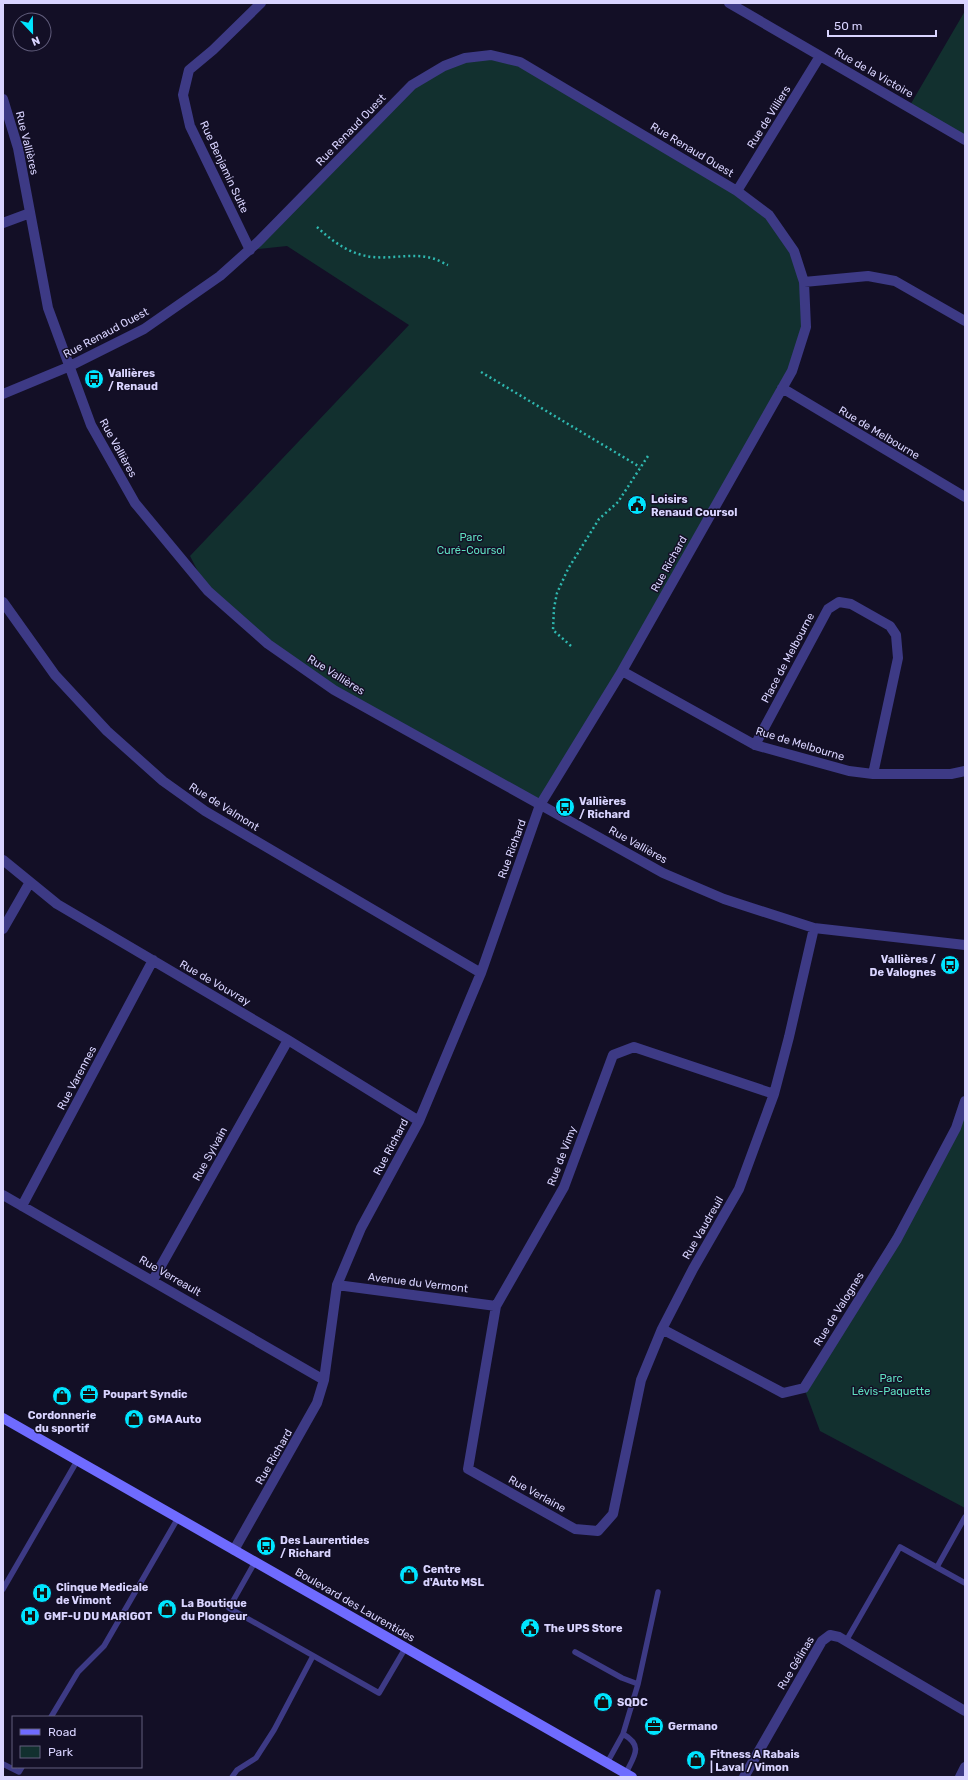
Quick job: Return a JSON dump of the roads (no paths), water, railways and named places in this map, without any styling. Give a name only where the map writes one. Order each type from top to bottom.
[{"type":"main road","name":"Boulevard des Laurentides","points":[[3,1418],[629,1775]]},
{"type":"street","name":"Rue Benjamin Sulte","points":[[250,250],[190,126],[183,95],[189,70],[213,50],[261,3]]},
{"type":"street","name":"Rue de la Victoire","points":[[729,3],[965,140]]},
{"type":"street","name":"Rue Renaud Ouest","points":[[3,394],[68,367],[144,329],[220,276],[250,250],[412,85],[444,66],[465,58],[491,55],[520,62],[737,191]]},
{"type":"street","name":"Rue de Villiers","points":[[737,191],[820,56]]},
{"type":"street","name":"Rue Vallières","points":[[3,99],[18,148],[48,308],[68,367],[91,426],[135,503],[208,591],[268,644],[334,690],[663,872],[724,899],[814,928],[965,944]]},
{"type":"street","name":"Rue Richard","points":[[234,1550],[320,1398],[324,1380],[336,1285],[361,1228],[419,1121],[480,973],[540,804],[622,671],[792,371],[806,327],[804,282],[794,251],[769,215],[737,191]]},
{"type":"street","points":[[3,223],[30,213]]},
{"type":"street","points":[[804,282],[868,276],[895,281],[965,321]]},
{"type":"street","name":"Rue de Melbourne","points":[[782,388],[965,497]]},
{"type":"street","name":"Rue de Valmont","points":[[3,602],[55,675],[107,731],[163,781],[205,812],[480,973]]},
{"type":"street","name":"Place de Melbourne","points":[[755,745],[828,609],[839,602],[851,604],[890,626],[896,635],[898,658],[873,774]]},
{"type":"street","name":"Rue de Melbourne","points":[[622,671],[755,745],[849,772],[873,774],[952,774],[965,772]]},
{"type":"street","name":"Rue de Vouvray","points":[[3,860],[57,904],[288,1040],[419,1121]]},
{"type":"street","points":[[3,929],[30,882]]},
{"type":"street","name":"Rue Vaudreuil","points":[[598,1531],[613,1514],[641,1380],[662,1329],[693,1269],[740,1189],[774,1094],[789,1037],[814,928]]},
{"type":"street","name":"Rue Varennes","points":[[22,1206],[152,960]]},
{"type":"street","name":"Rue Sylvain","points":[[153,1280],[288,1040]]},
{"type":"street","name":"Rue de Vimy","points":[[468,1469],[496,1306],[564,1187],[613,1055],[634,1047],[774,1094]]},
{"type":"street","name":"Rue de Valognes","points":[[662,1329],[783,1394],[804,1388],[897,1239],[956,1128],[965,1101]]},
{"type":"street","name":"Rue Verreault","points":[[3,1195],[153,1280],[324,1380]]},
{"type":"street","name":"Avenue du Vermont","points":[[336,1285],[496,1306]]},
{"type":"street","name":"Rue Verlaine","points":[[468,1469],[575,1528],[598,1531]]},
{"type":"street","name":"Rue Gélinas","points":[[744,1777],[822,1641],[830,1635],[834,1635],[846,1641],[965,1711]]},
{"type":"street","points":[[960,1777],[965,1767]]},
{"type":"lane","points":[[3,1589],[78,1461]]},
{"type":"lane","points":[[937,1567],[965,1517]]},
{"type":"lane","points":[[51,1716],[78,1672],[104,1646],[178,1518]]},
{"type":"lane","points":[[846,1641],[900,1547],[965,1583]]},
{"type":"lane","points":[[255,1562],[229,1608],[313,1656],[379,1693],[406,1648]]},
{"type":"lane","points":[[607,1763],[623,1734],[638,1684],[658,1592]]},
{"type":"lane","points":[[575,1652],[622,1678],[638,1684]]},
{"type":"lane","points":[[232,1777],[237,1770],[256,1758],[274,1730],[313,1656]]},
{"type":"lane","points":[[623,1734],[634,1742],[636,1749],[629,1775]]},
{"type":"lane","points":[[3,1764],[19,1772],[21,1768]]},
{"type":"place","name":"Vallières / Renaud","points":[[94,379]]},
{"type":"place","name":"Loisirs Renaud Coursol","points":[[637,505]]},
{"type":"place","name":"Vallières / Richard","points":[[565,807]]},
{"type":"place","name":"Vallières / De Valognes","points":[[950,965]]},
{"type":"place","name":"Poupart Syndic","points":[[89,1394]]},
{"type":"place","name":"Cordonnerie du sportif","points":[[62,1396]]},
{"type":"place","name":"GMA Auto","points":[[134,1419]]},
{"type":"place","name":"Des Laurentides / Richard","points":[[266,1546]]},
{"type":"place","name":"Centre d'Auto MSL","points":[[409,1575]]},
{"type":"place","name":"Clinque Medicale de Vimont","points":[[42,1593]]},
{"type":"place","name":"La Boutique du Plongeur","points":[[167,1609]]},
{"type":"place","name":"GMF-U DU MARIGOT","points":[[30,1616]]},
{"type":"place","name":"The UPS Store","points":[[530,1628]]},
{"type":"place","name":"SQDC","points":[[603,1702]]},
{"type":"place","name":"Germano","points":[[654,1726]]},
{"type":"place","name":"Fitness A Rabais | Laval / Vimon","points":[[696,1760]]},
{"type":"park label","name":"Parc Curé-Coursol","points":[[471,543]]},
{"type":"park label","name":"Parc Lévis-Paquette","points":[[891,1384]]}]
